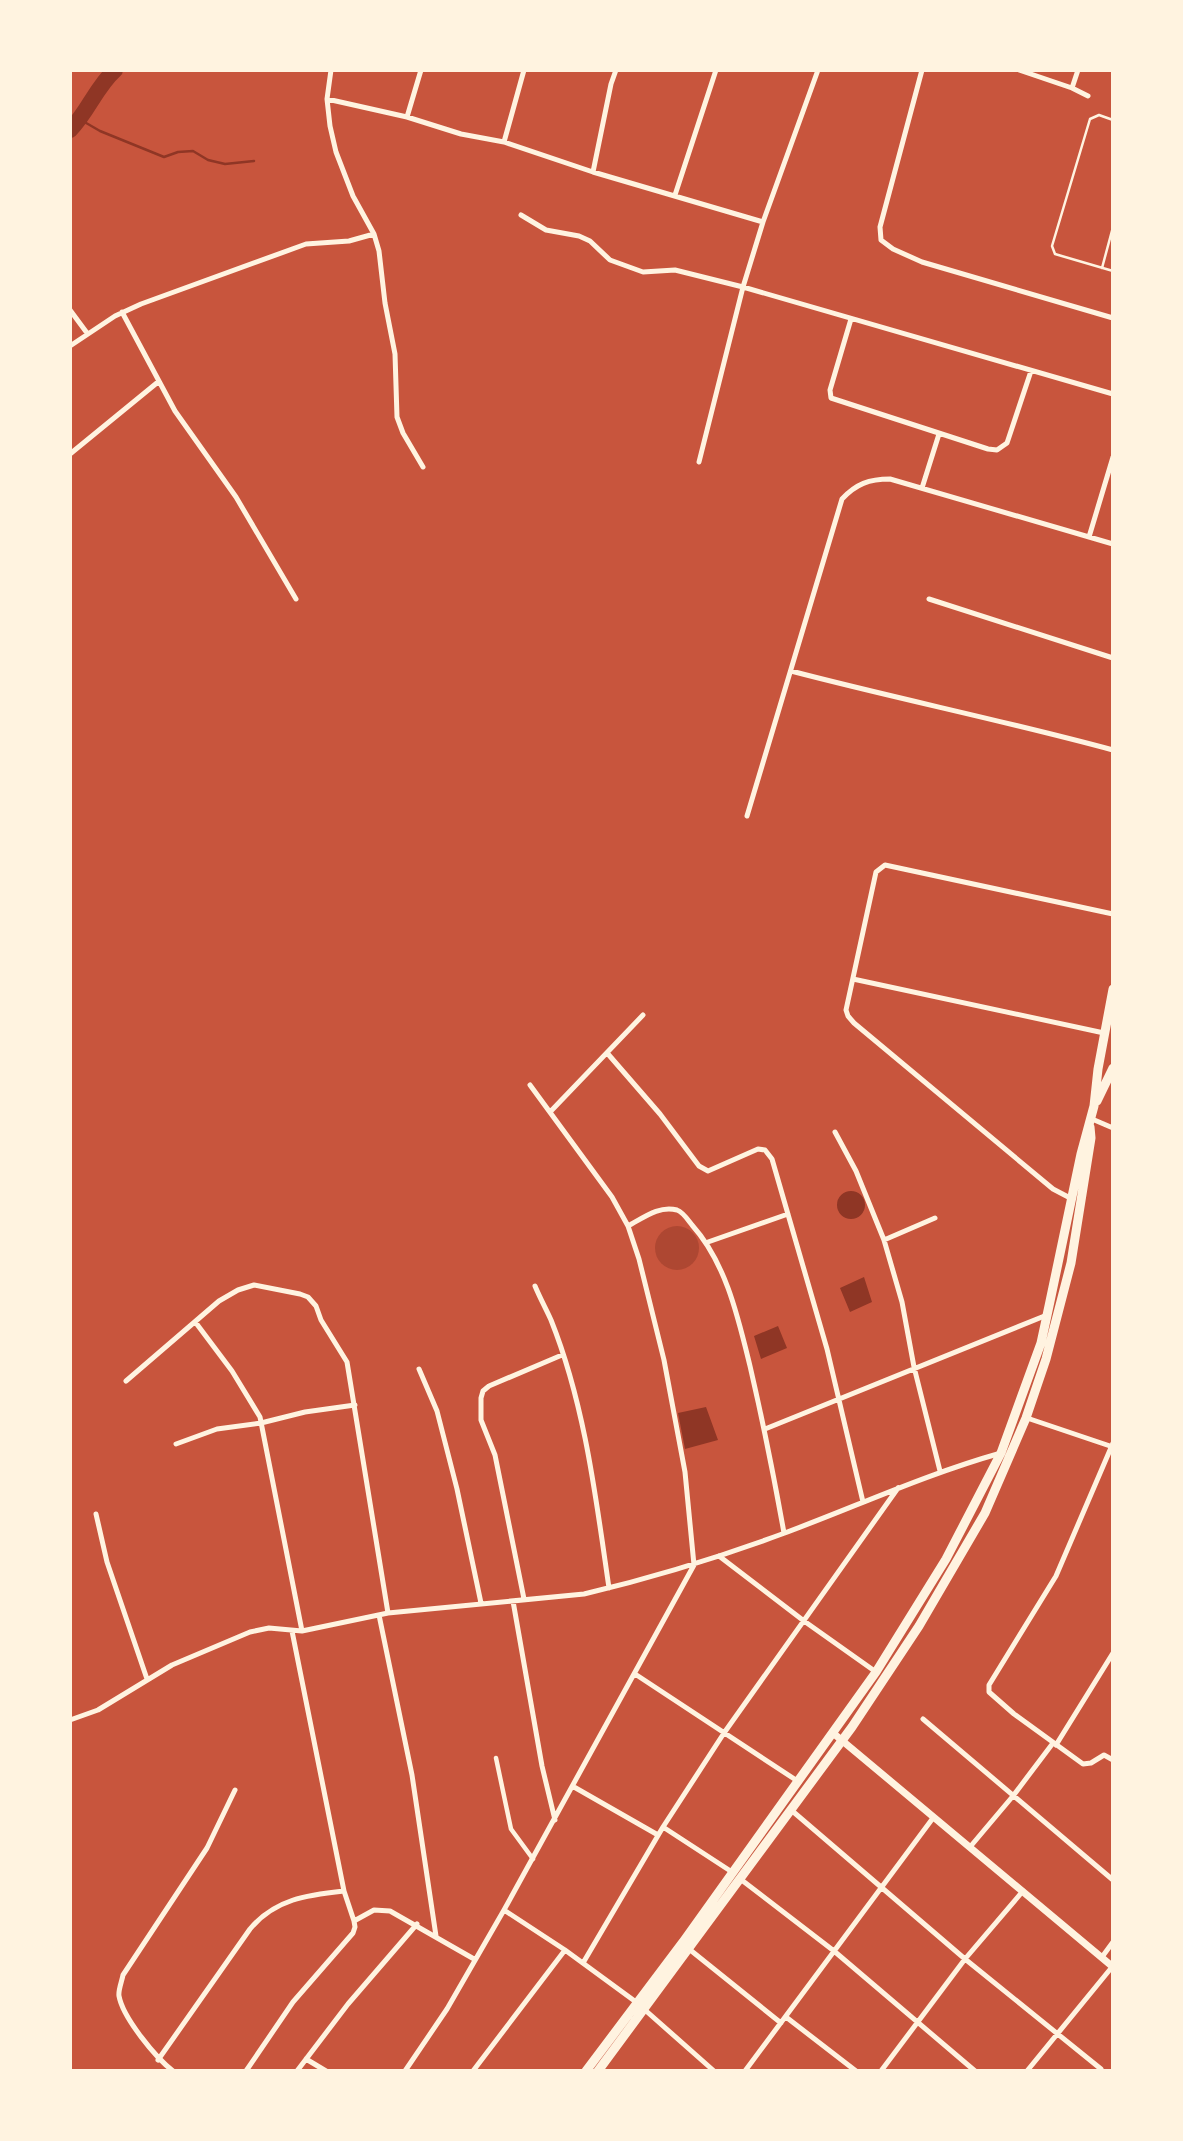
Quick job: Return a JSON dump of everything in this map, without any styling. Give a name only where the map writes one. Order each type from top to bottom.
[{"type":"main road","points":[[586,2071],[699,1927],[876,1672],[1027,1418],[1046,1359],[1071,1263],[1091,1139],[1104,1033],[1110,1017],[1113,989]]},
{"type":"main road","points":[[1094,1106],[1113,1068]]},
{"type":"main road","points":[[736,1875],[790,1810],[891,1671],[985,1513],[1048,1315],[1086,1133],[1091,1122]]},
{"type":"main road","points":[[1052,1294],[1063,1296]]},
{"type":"main road","points":[[933,1580],[943,1587]]},
{"type":"main road","points":[[598,2071],[639,2006],[690,1949],[699,1927]]},
{"type":"street","points":[[331,70],[327,99],[336,152],[352,196],[374,234],[379,251],[395,354],[397,418],[424,467]]},
{"type":"street","points":[[407,117],[421,70]]},
{"type":"street","points":[[504,142],[524,70]]},
{"type":"street","points":[[593,172],[616,70]]},
{"type":"street","points":[[675,195],[716,70]]},
{"type":"street","points":[[699,462],[743,287],[763,222],[818,70]]},
{"type":"street","points":[[922,70],[880,227],[881,240],[893,249],[922,262],[1113,318]]},
{"type":"street","points":[[1019,70],[1088,96]]},
{"type":"street","points":[[1072,88],[1078,70]]},
{"type":"street","points":[[327,99],[407,117],[461,134],[504,142],[593,172],[763,222]]},
{"type":"street","points":[[521,215],[546,230],[579,236],[590,241],[611,260],[631,268],[652,273],[675,270],[743,287],[1113,394]]},
{"type":"street","points":[[70,346],[122,312],[306,244],[340,242],[374,234]]},
{"type":"street","points":[[70,310],[87,333]]},
{"type":"street","points":[[122,312],[175,411],[236,497],[296,599]]},
{"type":"street","points":[[851,319],[830,390],[831,398],[988,449],[997,450],[1007,443],[1031,370]]},
{"type":"street","points":[[70,454],[158,382]]},
{"type":"street","points":[[922,488],[939,434]]},
{"type":"street","points":[[1089,537],[1113,457]]},
{"type":"street","points":[[747,817],[842,499],[859,484],[874,479],[890,479],[1113,544]]},
{"type":"street","points":[[929,599],[1113,658]]},
{"type":"street","points":[[791,671],[1113,750]]},
{"type":"street","points":[[1072,1199],[1053,1189],[848,1016],[846,1010],[876,872],[884,865],[1113,914]]},
{"type":"street","points":[[853,979],[1104,1033]]},
{"type":"street","points":[[551,1111],[643,1015]]},
{"type":"street","points":[[608,1054],[660,1114],[699,1166],[708,1171],[758,1149],[769,1154],[840,1400],[863,1502]]},
{"type":"street","points":[[405,2071],[447,2009],[504,1910],[694,1565],[685,1472],[664,1360],[628,1226],[612,1197],[530,1085]]},
{"type":"street","points":[[1091,1122],[1113,1128]]},
{"type":"street","points":[[835,1132],[856,1171],[884,1240],[902,1302],[914,1367],[940,1471]]},
{"type":"street","points":[[628,1226],[656,1211],[680,1211],[708,1242],[735,1312],[765,1429],[785,1533]]},
{"type":"street","points":[[708,1242],[788,1214]]},
{"type":"street","points":[[884,1240],[935,1218]]},
{"type":"street","points":[[126,1381],[219,1301],[238,1290],[254,1285],[308,1297],[316,1306],[321,1320],[347,1362],[388,1613]]},
{"type":"street","points":[[535,1286],[551,1321],[562,1355],[592,1468],[609,1588]]},
{"type":"street","points":[[765,1429],[1048,1315]]},
{"type":"street","points":[[197,1322],[232,1371],[261,1423],[302,1631]]},
{"type":"street","points":[[524,1599],[495,1455],[481,1420],[481,1398],[489,1386],[562,1355]]},
{"type":"street","points":[[419,1369],[437,1411],[481,1603]]},
{"type":"street","points":[[176,1444],[218,1429],[355,1405]]},
{"type":"street","points":[[1027,1418],[1113,1446],[1056,1576],[989,1685],[989,1692],[1054,1744],[1087,1765],[1104,1755],[1113,1760]]},
{"type":"street","points":[[70,1720],[98,1710],[172,1665],[250,1632],[269,1628],[302,1631],[388,1613],[584,1594],[694,1565],[785,1533],[940,1471],[1006,1453]]},
{"type":"street","points":[[583,1963],[658,1835],[724,1733],[898,1488]]},
{"type":"street","points":[[96,1514],[107,1562],[147,1679]]},
{"type":"street","points":[[719,1556],[876,1672]]},
{"type":"street","points":[[513,1601],[542,1766],[555,1820]]},
{"type":"street","points":[[379,1615],[412,1775],[437,1936]]},
{"type":"street","points":[[246,2071],[293,2002],[353,1933],[354,1921],[344,1891],[292,1631]]},
{"type":"street","points":[[970,1847],[1054,1744],[1113,1653]]},
{"type":"street","points":[[635,1674],[799,1782]]},
{"type":"street","points":[[923,1719],[1112,1877]]},
{"type":"street","points":[[833,1733],[1112,1967],[1027,2071]]},
{"type":"street","points":[[496,1758],[511,1829],[533,1858]]},
{"type":"street","points":[[574,1787],[658,1835]]},
{"type":"street","points":[[173,2071],[158,2060],[131,2022],[118,1996],[123,1975],[207,1848],[235,1790]]},
{"type":"street","points":[[790,1810],[965,1959],[1101,2069]]},
{"type":"street","points":[[745,2071],[933,1818]]},
{"type":"street","points":[[663,1827],[736,1875],[834,1951],[975,2071]]},
{"type":"street","points":[[158,2060],[262,1915],[276,1906],[294,1900],[344,1891]]},
{"type":"street","points":[[881,2071],[965,1959],[1023,1891]]},
{"type":"street","points":[[354,1921],[374,1910],[383,1909],[417,1924],[474,1959]]},
{"type":"street","points":[[504,1910],[583,1963],[639,2006],[714,2071]]},
{"type":"street","points":[[297,2071],[348,2004],[417,1924]]},
{"type":"street","points":[[1102,1957],[1113,1942]]},
{"type":"street","points":[[690,1949],[782,2023]]},
{"type":"street","points":[[473,2071],[565,1950]]},
{"type":"street","points":[[786,2017],[856,2071]]},
{"type":"street","points":[[306,2059],[326,2071]]},
{"type":"lane","points":[[1113,120],[1099,116],[1090,119],[1052,246],[1055,254],[1113,271]]},
{"type":"lane","points":[[1102,268],[1113,227]]},
{"type":"shaded area","points":[[851,1191],[861,1195],[865,1205],[861,1215],[851,1219],[841,1215],[837,1205],[841,1195]]},
{"type":"shaded area","points":[[677,1226],[693,1232],[699,1248],[693,1264],[677,1270],[661,1264],[655,1248],[661,1232]]},
{"type":"shaded area","points":[[864,1277],[872,1302],[850,1312],[840,1288]]},
{"type":"shaded area","points":[[778,1326],[787,1348],[761,1359],[754,1336]]},
{"type":"shaded area","points":[[706,1407],[718,1440],[685,1449],[678,1413]]},
{"type":"waterway","points":[[70,130],[115,70]]},
{"type":"waterway","points":[[81,120],[100,131],[164,157],[193,151],[208,160],[225,164],[254,161]]}]
